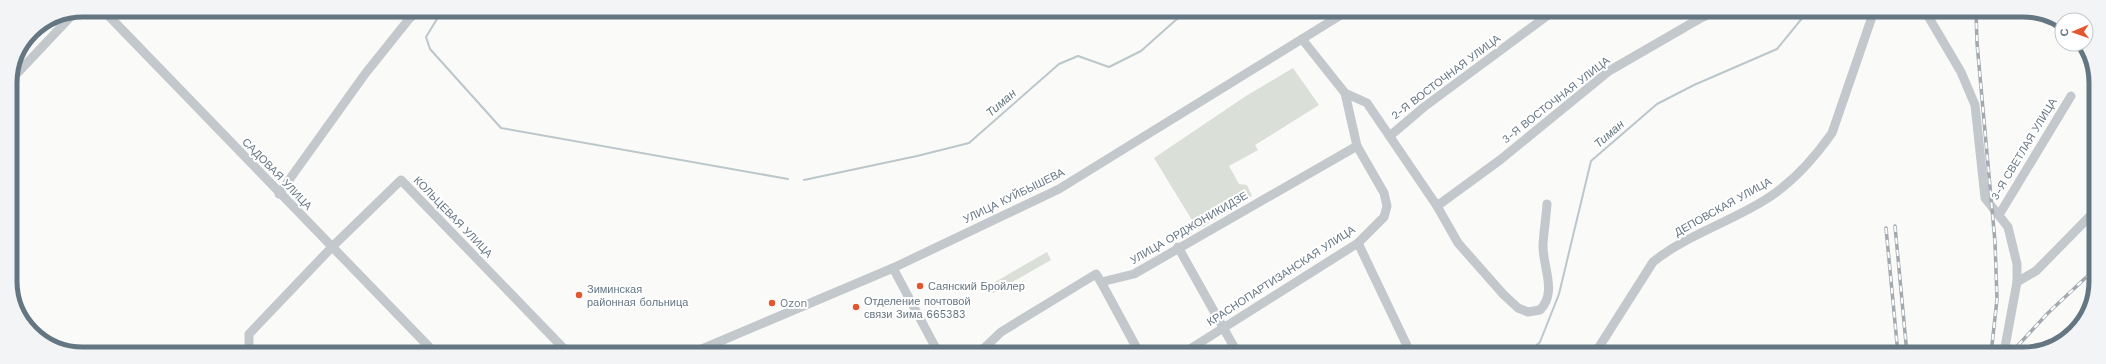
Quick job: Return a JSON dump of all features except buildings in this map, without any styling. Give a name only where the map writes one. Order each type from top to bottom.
[{"type":"street","name":"САДОВАЯ УЛИЦА","points":[[111,17],[428,347]]},
{"type":"street","points":[[280,194],[365,74],[411,17]]},
{"type":"street","name":"УЛИЦА КУЙБЫШЕВА","points":[[707,347],[893,268],[1059,190],[1338,17]]},
{"type":"street","name":"2-Я ВОСТОЧНАЯ УЛИЦА","points":[[1391,135],[1424,107],[1546,17]]},
{"type":"street","name":"3-Я ВОСТОЧНАЯ УЛИЦА","points":[[1437,206],[1500,160],[1609,71],[1701,17]]},
{"type":"street","name":"ДЕПОВСКАЯ УЛИЦА","points":[[1599,347],[1653,262],[1663,254],[1712,226],[1767,198],[1792,180],[1822,146],[1832,133],[1872,17]]},
{"type":"street","points":[[1928,17],[1961,72],[1975,105],[1985,198],[2008,227],[2016,264],[2017,282],[2005,347]]},
{"type":"street","points":[[18,73],[70,18]]},
{"type":"street","points":[[1302,39],[1345,93],[1357,146]]},
{"type":"street","points":[[1345,93],[1367,103],[1391,135],[1437,206],[1458,243],[1503,294],[1518,308],[1531,312],[1540,310],[1548,299],[1549,280],[1543,246],[1547,204]]},
{"type":"street","name":"3-Я СВЕТЛАЯ УЛИЦА","points":[[1999,215],[2070,96]]},
{"type":"street","name":"КРАСНОПАРТИЗАНСКАЯ УЛИЦА","points":[[1193,347],[1358,243],[1379,223],[1387,211],[1384,193],[1357,146]]},
{"type":"street","name":"УЛИЦА ОРДЖОНИКИДЗЕ","points":[[985,347],[1001,332],[1096,274],[1101,282],[1134,274],[1178,247],[1357,146]]},
{"type":"street","name":"КОЛЬЦЕВАЯ УЛИЦА","points":[[249,347],[249,334],[332,247],[401,180],[562,347]]},
{"type":"street","points":[[2017,282],[2036,271],[2089,217]]},
{"type":"street","points":[[1358,243],[1408,347]]},
{"type":"street","points":[[1178,247],[1234,347]]},
{"type":"street","points":[[893,268],[935,347]]},
{"type":"street","points":[[1101,282],[1136,347]]},
{"type":"shaded area","points":[[1293,68],[1319,105],[1255,145],[1258,150],[1229,166],[1239,184],[1247,185],[1252,196],[1198,230],[1154,158],[1246,96]]},
{"type":"shaded area","points":[[1047,252],[1051,260],[993,293],[988,286]]},
{"type":"waterway","points":[[438,17],[426,37],[430,49],[501,128],[788,179]]},
{"type":"waterway","name":"Тиман","points":[[804,180],[917,156],[969,143],[1059,64],[1078,56],[1109,67],[1141,51],[1179,17]]},
{"type":"waterway","name":"Тиман","points":[[1535,347],[1540,342],[1559,294],[1591,161],[1657,104],[1694,85],[1777,49],[1803,17]]},
{"type":"railway","points":[[1976,17],[1977,43],[1995,242],[1997,299],[1992,347]]},
{"type":"railway","points":[[1895,226],[1906,347]]},
{"type":"railway","points":[[1886,228],[1897,347]]},
{"type":"railway","points":[[2016,347],[2048,313],[2089,275]]},
{"type":"place","name":"Саянский Бройлер","points":[[920,286]]},
{"type":"place","name":"Зиминская районная больница","points":[[579,295]]},
{"type":"place","name":"Ozon","points":[[772,303]]},
{"type":"place","name":"Отделение почтовой связи Зима 665383","points":[[856,307]]}]
